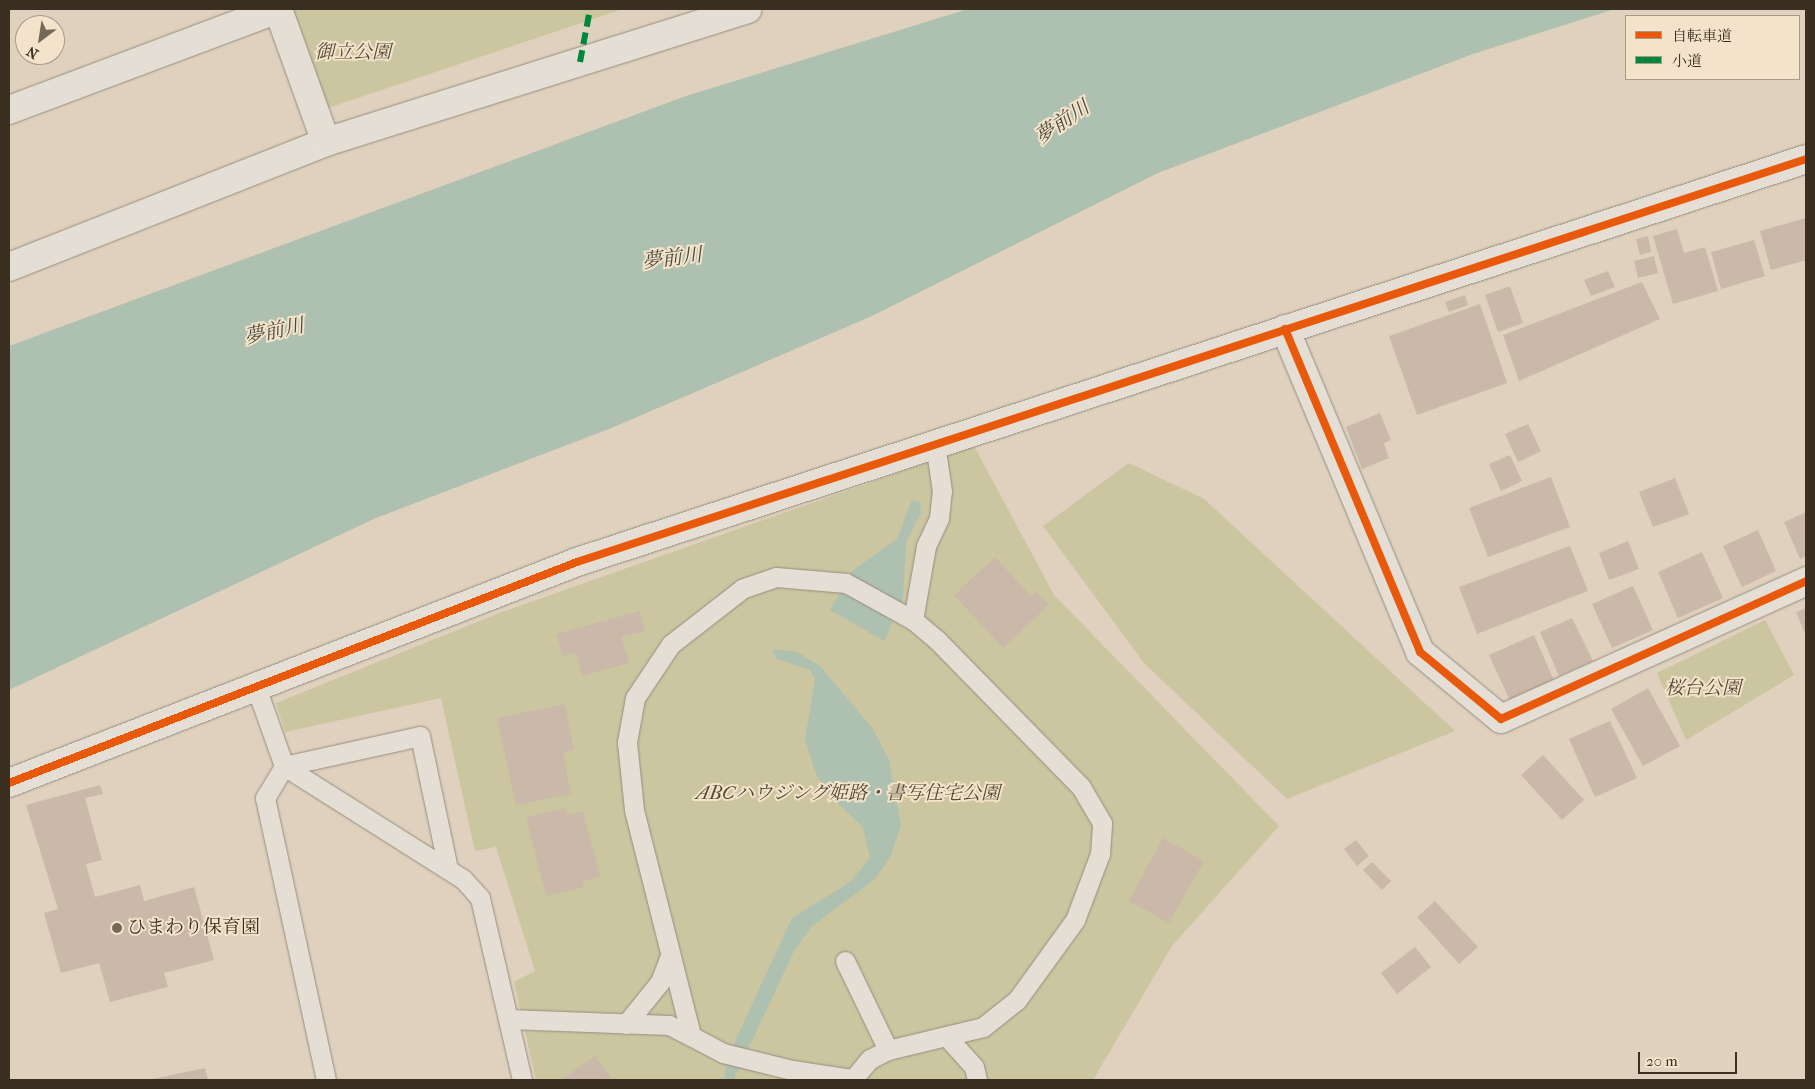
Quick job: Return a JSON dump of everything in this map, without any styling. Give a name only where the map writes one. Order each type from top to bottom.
[{"type":"street","points":[[9,110],[278,9],[326,142]]},
{"type":"street","points":[[9,266],[326,142],[748,9]]},
{"type":"street","points":[[9,783],[577,562],[1285,328],[1806,159]]},
{"type":"street","points":[[1285,328],[1420,652],[1500,719],[1806,580]]},
{"type":"lane","points":[[906,617],[926,546],[939,518],[942,491],[935,444]]},
{"type":"lane","points":[[508,1019],[669,1025],[723,1053],[748,1060],[853,1079],[870,1059],[888,1050],[947,1037],[990,1022],[1017,1000],[1051,955],[1091,884],[1100,854],[1102,823],[1081,787],[906,617],[846,583],[776,577],[742,589],[671,644],[635,698],[627,742],[634,810],[691,1036]]},
{"type":"lane","points":[[256,687],[284,766],[448,870],[480,898],[522,1080]]},
{"type":"lane","points":[[326,1080],[265,798],[284,766],[420,736],[448,870]]},
{"type":"lane","points":[[626,1024],[660,982],[670,956]]},
{"type":"lane","points":[[845,961],[888,1050]]},
{"type":"lane","points":[[947,1037],[974,1067],[976,1080]]},
{"type":"green space","name":"御立公園","points":[[291,9],[623,9],[325,109]]},
{"type":"green space","name":"ABCハウジング姫路・書写住宅公園","points":[[974,446],[1054,595],[1279,826],[1172,946],[1093,1080],[536,1080],[514,982],[535,971],[496,847],[475,851],[441,698],[285,732],[276,703],[502,612]]},
{"type":"green space","points":[[1129,463],[1204,499],[1455,731],[1287,799],[1144,663],[1043,526]]},
{"type":"green space","name":"桜台公園","points":[[1765,620],[1794,675],[1686,740],[1657,673]]},
{"type":"water","name":"夢前川","points":[[968,9],[1615,9],[1473,54],[1158,173],[872,316],[609,429],[376,518],[9,690],[9,346],[686,96]]},
{"type":"water","points":[[912,500],[920,502],[921,512],[906,543],[903,599],[884,641],[830,610],[852,571],[897,539]]},
{"type":"water","points":[[772,649],[797,652],[820,666],[873,729],[889,760],[901,825],[890,858],[874,880],[811,927],[794,951],[737,1073],[724,1065],[792,918],[850,882],[870,858],[863,827],[830,796],[815,772],[805,739],[815,679],[810,670],[777,659]]},
{"type":"building","points":[[1806,218],[1806,260],[1771,270],[1760,231]]},
{"type":"building","points":[[1677,229],[1684,253],[1705,247],[1718,291],[1673,304],[1653,236]]},
{"type":"building","points":[[1648,236],[1651,252],[1640,255],[1636,239]]},
{"type":"building","points":[[1754,240],[1765,276],[1721,289],[1711,252]]},
{"type":"building","points":[[1654,256],[1658,273],[1638,278],[1634,261]]},
{"type":"building","points":[[1608,271],[1615,287],[1591,296],[1584,280]]},
{"type":"building","points":[[1642,282],[1660,319],[1519,381],[1503,335]]},
{"type":"building","points":[[1510,286],[1523,323],[1498,332],[1485,295]]},
{"type":"building","points":[[1465,295],[1468,305],[1449,312],[1445,302]]},
{"type":"building","points":[[1480,304],[1507,383],[1417,415],[1389,336]]},
{"type":"building","points":[[1380,413],[1391,440],[1384,443],[1389,458],[1362,469],[1346,427]]},
{"type":"building","points":[[1528,424],[1541,451],[1518,462],[1505,434]]},
{"type":"building","points":[[1510,455],[1522,481],[1501,491],[1489,464]]},
{"type":"building","points":[[1551,477],[1570,527],[1488,557],[1469,508]]},
{"type":"building","points":[[1675,478],[1689,514],[1653,527],[1639,492]]},
{"type":"building","points":[[1806,512],[1806,556],[1800,559],[1784,522]]},
{"type":"building","points":[[1758,530],[1776,571],[1742,587],[1723,546]]},
{"type":"building","points":[[1628,541],[1639,569],[1609,580],[1599,553]]},
{"type":"building","points":[[1570,546],[1588,591],[1477,634],[1459,587]]},
{"type":"building","points":[[1702,552],[1723,598],[1678,618],[1658,572]]},
{"type":"building","points":[[995,557],[1031,596],[1036,591],[1049,605],[1003,648],[954,595]]},
{"type":"building","points":[[1633,586],[1653,630],[1612,648],[1592,604]]},
{"type":"building","points":[[1806,608],[1806,636],[1796,612]]},
{"type":"building","points":[[640,611],[645,631],[621,637],[629,663],[582,676],[576,653],[562,656],[556,634]]},
{"type":"building","points":[[1572,618],[1593,661],[1559,676],[1540,632]]},
{"type":"building","points":[[1534,635],[1555,683],[1511,703],[1489,655]]},
{"type":"building","points":[[1648,688],[1680,746],[1643,766],[1611,709]]},
{"type":"building","points":[[565,704],[574,750],[563,753],[571,794],[516,805],[497,718]]},
{"type":"building","points":[[1610,721],[1637,778],[1595,797],[1569,739]]},
{"type":"building","points":[[1543,755],[1584,800],[1562,820],[1521,775]]},
{"type":"building","points":[[100,785],[103,794],[85,798],[102,860],[86,864],[95,897],[140,885],[144,901],[194,887],[214,960],[164,973],[168,987],[110,1002],[99,963],[61,973],[44,913],[58,909],[26,805]]},
{"type":"building","points":[[565,808],[567,815],[583,811],[600,877],[582,881],[584,887],[546,896],[526,817]]},
{"type":"building","points":[[1163,838],[1204,861],[1169,923],[1129,901]]},
{"type":"building","points":[[1356,840],[1369,856],[1357,866],[1344,849]]},
{"type":"building","points":[[1372,862],[1391,881],[1382,890],[1363,870]]},
{"type":"building","points":[[1435,901],[1478,947],[1459,964],[1417,917]]},
{"type":"building","points":[[1415,947],[1431,967],[1397,994],[1381,973]]},
{"type":"building","points":[[595,1056],[613,1080],[561,1080]]},
{"type":"building","points":[[205,1068],[208,1080],[153,1080],[153,1079]]},
{"type":"waterway","points":[[729,1080],[731,1069]]},
{"type":"marked path","points":[[580,62],[590,9]]},
{"type":"cycle path","points":[[9,783],[577,562],[1806,159]]},
{"type":"cycle path","points":[[1285,329],[1420,652],[1501,719],[1806,581]]},
{"type":"place","name":"ひまわり保育園","points":[[117,928]]}]
